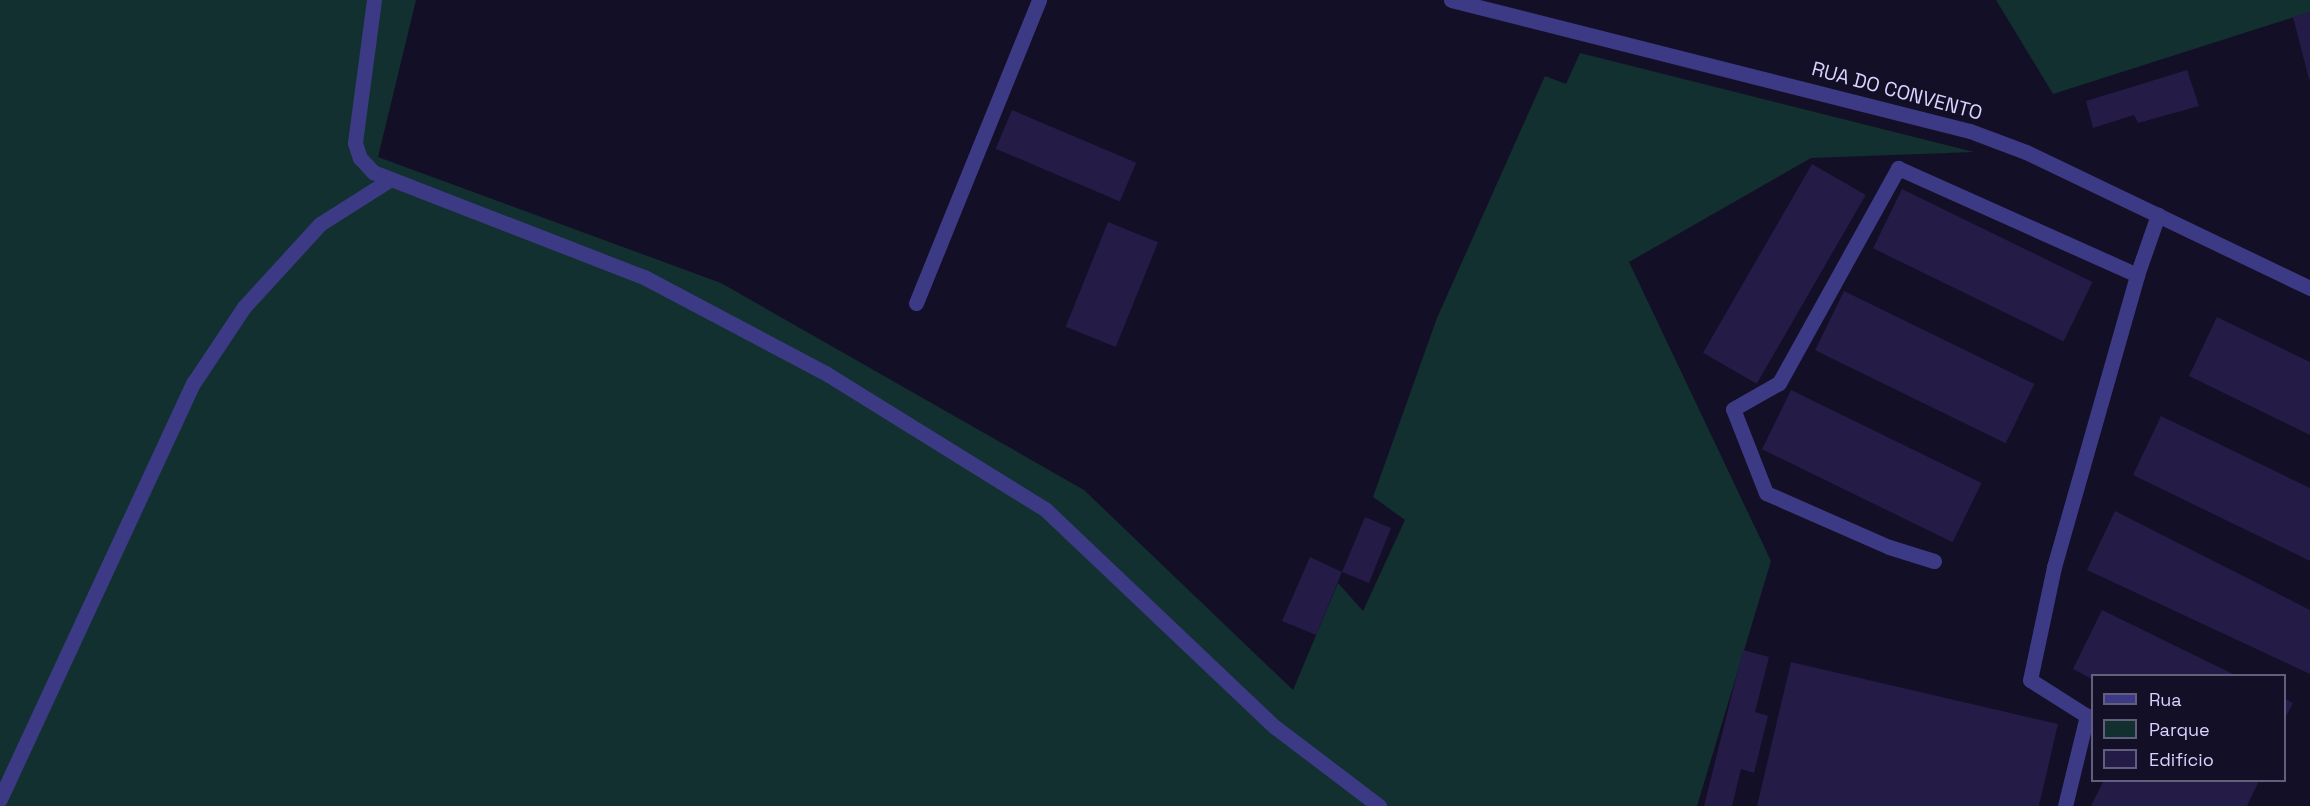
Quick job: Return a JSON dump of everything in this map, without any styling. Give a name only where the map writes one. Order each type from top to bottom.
[{"type":"street","points":[[374,0],[355,143],[360,158],[373,172],[644,278],[827,374],[1046,510],[1275,727],[1379,806]]},
{"type":"street","points":[[916,303],[1039,0]]},
{"type":"street","name":"RUA DO CONVENTO","points":[[1451,0],[1970,131],[2026,152],[2310,288]]},
{"type":"street","points":[[1934,561],[1889,547],[1766,493],[1733,409],[1779,383],[1898,168],[2137,275]]},
{"type":"street","points":[[0,799],[194,382],[244,307],[320,224],[391,179]]},
{"type":"street","points":[[2065,806],[2088,716],[2030,680],[2054,567],[2137,275],[2158,215]]},
{"type":"green space","points":[[0,0],[416,0],[378,157],[721,283],[1084,490],[1293,690],[1338,583],[1363,611],[1405,520],[1373,497],[1437,318],[1545,76],[1566,84],[1580,53],[1974,152],[1811,158],[1629,262],[1771,561],[1697,806],[0,806]]},
{"type":"green space","points":[[1996,0],[2310,0],[2310,12],[2053,94]]},
{"type":"building","points":[[2310,12],[2310,79],[2309,79],[2293,17]]},
{"type":"building","points":[[2187,70],[2199,106],[2138,123],[2134,115],[2093,128],[2086,101]]},
{"type":"building","points":[[1012,110],[1136,163],[1120,201],[996,149]]},
{"type":"building","points":[[1812,164],[1866,195],[1757,384],[1703,353]]},
{"type":"building","points":[[1902,189],[2093,282],[2064,341],[1873,248]]},
{"type":"building","points":[[1108,222],[1158,242],[1116,347],[1066,327]]},
{"type":"building","points":[[1844,291],[2035,384],[2006,443],[1815,350]]},
{"type":"building","points":[[2217,317],[2310,362],[2310,435],[2189,376]]},
{"type":"building","points":[[1791,390],[1982,483],[1953,542],[1762,449]]},
{"type":"building","points":[[2161,416],[2310,488],[2310,561],[2133,475]]},
{"type":"building","points":[[2115,511],[2310,610],[2310,674],[2087,570]]},
{"type":"building","points":[[1365,517],[1391,528],[1369,583],[1342,572]]},
{"type":"building","points":[[1310,557],[1342,572],[1316,635],[1282,621]]},
{"type":"building","points":[[2102,610],[2233,674],[2091,674],[2091,678],[2073,669]]},
{"type":"building","points":[[1743,650],[1769,657],[1755,712],[1768,716],[1754,773],[1741,769],[1732,806],[1704,806]]},
{"type":"building","points":[[1791,662],[2058,724],[2039,806],[1757,806]]},
{"type":"building","points":[[2286,699],[2293,703],[2286,716]]},
{"type":"building","points":[[2103,782],[2259,782],[2247,806],[2091,806]]}]
